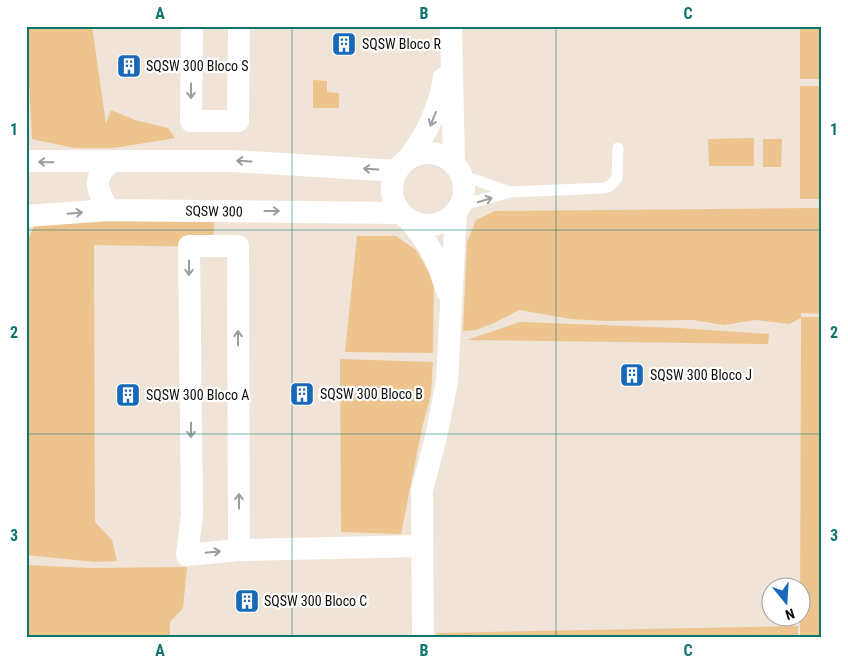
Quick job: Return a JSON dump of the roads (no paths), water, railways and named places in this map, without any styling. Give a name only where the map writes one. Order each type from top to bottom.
[{"type":"street","points":[[192,26],[191,121],[238,121],[239,26]]},
{"type":"street","points":[[450,302],[433,252],[424,237],[395,203],[392,192],[393,181],[430,127],[444,82],[451,32]]},
{"type":"street","points":[[423,638],[422,490],[438,428],[447,381],[450,344],[450,302],[458,209],[463,196],[464,186],[458,169],[451,32]]},
{"type":"street","points":[[26,161],[232,160],[403,164],[420,153],[432,153],[444,156],[458,169]]},
{"type":"street","points":[[110,210],[99,192],[98,184],[100,173],[112,162]]},
{"type":"street","points":[[404,215],[420,224],[433,224],[446,220],[458,209]]},
{"type":"street","name":"SQSW 300","points":[[26,216],[110,210],[404,215]]},
{"type":"street","points":[[239,550],[238,246],[189,246],[192,515],[188,555],[239,550],[422,546]]},
{"type":"lane","points":[[458,209],[510,192],[604,188],[610,186],[617,178],[618,148]]},
{"type":"lane","points":[[458,169],[510,192]]},
{"type":"place","name":"SQSW Bloco R","points":[[344,44]]},
{"type":"place","name":"SQSW 300 Bloco S","points":[[129,66]]},
{"type":"place","name":"SQSW 300 Bloco J","points":[[632,375]]},
{"type":"place","name":"SQSW 300 Bloco B","points":[[302,394]]},
{"type":"place","name":"SQSW 300 Bloco A","points":[[128,395]]},
{"type":"place","name":"SQSW 300 Bloco C","points":[[247,601]]}]
